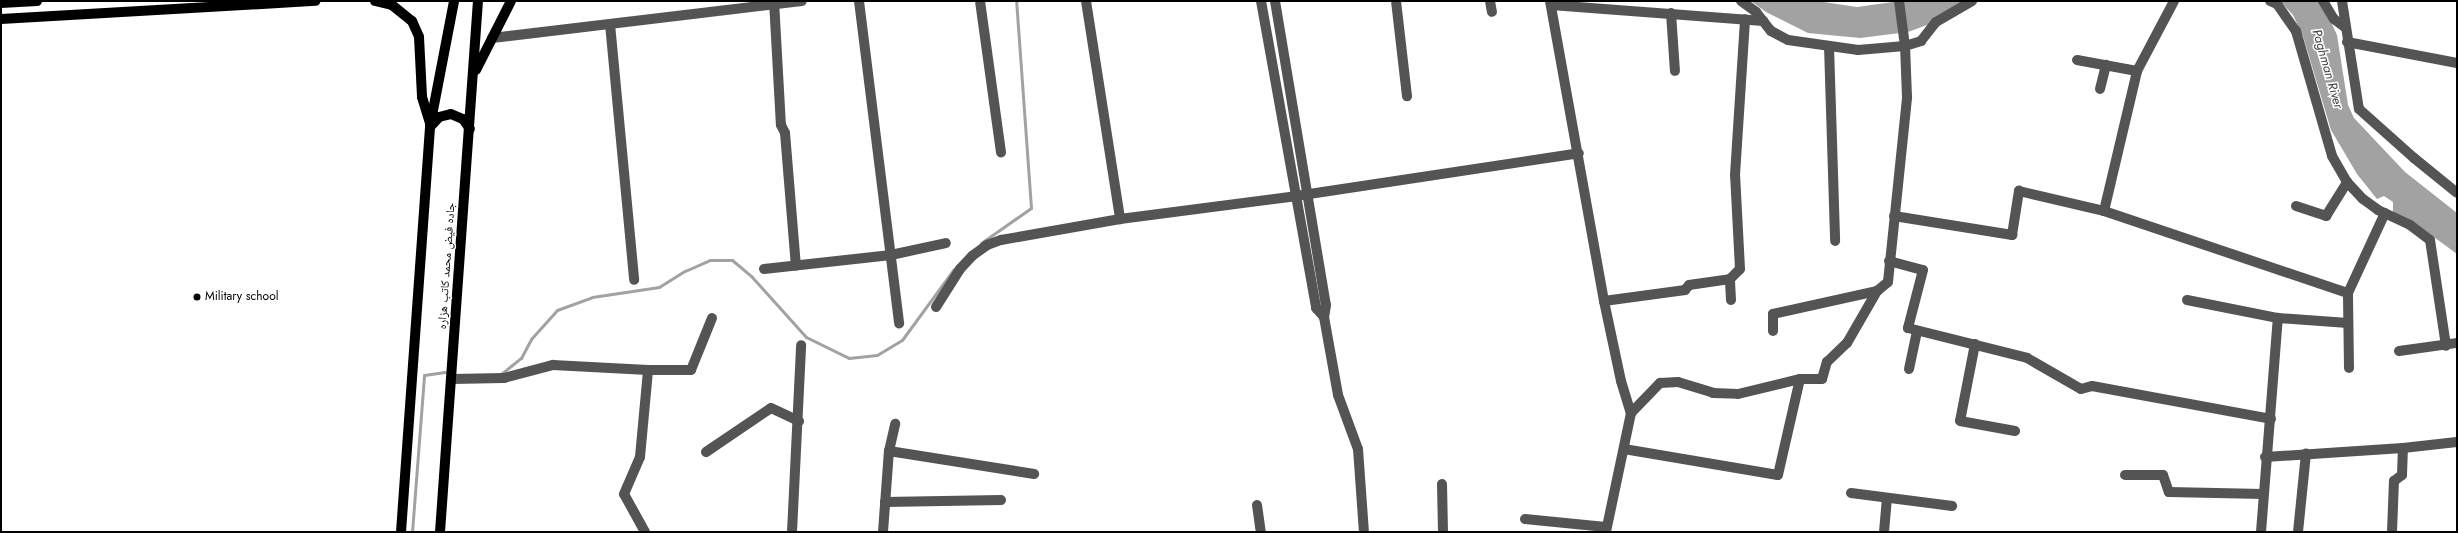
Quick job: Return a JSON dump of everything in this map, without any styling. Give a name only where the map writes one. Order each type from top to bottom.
[{"type":"main road","points":[[1,2],[38,1]]},
{"type":"main road","points":[[1,19],[314,1]]},
{"type":"main road","points":[[375,1],[392,5],[412,21],[419,38],[422,97],[430,126]]},
{"type":"main road","points":[[401,532],[430,126],[454,1]]},
{"type":"main road","name":"جاده فیض محمد کاتب هزاره","points":[[440,532],[474,74],[478,1]]},
{"type":"main road","points":[[474,74],[511,1]]},
{"type":"main road","points":[[430,126],[439,117],[451,114],[463,119],[470,129]]},
{"type":"street","points":[[492,38],[774,3],[802,1]]},
{"type":"street","points":[[859,1],[899,324]]},
{"type":"street","points":[[980,1],[1001,153]]},
{"type":"street","points":[[1086,1],[1120,219]]},
{"type":"street","points":[[1261,1],[1316,308],[1324,317]]},
{"type":"street","points":[[1275,1],[1309,194],[1326,305],[1324,317],[1338,395],[1358,449],[1364,532]]},
{"type":"street","points":[[1396,1],[1406,96]]},
{"type":"street","points":[[1490,1],[1492,12]]},
{"type":"street","points":[[1741,1],[1763,21],[1771,31],[1788,40],[1858,50],[1904,46],[1921,41],[1936,22],[1972,1]]},
{"type":"street","points":[[1632,413],[1660,384],[1678,382],[1713,393],[1738,394],[1800,379],[1822,380],[1827,362],[1847,343],[1877,291],[1888,282],[1906,97],[1904,46],[1899,1]]},
{"type":"street","points":[[2104,211],[2137,71],[2174,1]]},
{"type":"street","points":[[2270,1],[2277,4],[2296,31],[2332,156],[2348,182],[2363,199],[2385,213],[2410,225],[2430,240],[2446,346]]},
{"type":"street","points":[[2323,1],[2334,19],[2346,28]]},
{"type":"street","points":[[2342,1],[2347,42],[2359,109],[2414,158],[2457,193]]},
{"type":"street","points":[[774,3],[781,125],[785,133],[796,266]]},
{"type":"street","points":[[1525,519],[1606,530],[1632,413],[1622,381],[1604,301],[1579,153],[1550,3],[1763,21]]},
{"type":"street","points":[[1671,13],[1675,71]]},
{"type":"street","points":[[1604,301],[1685,290],[1689,285],[1730,279],[1740,269],[1735,175],[1744,19]]},
{"type":"street","points":[[610,24],[634,280]]},
{"type":"street","points":[[2347,42],[2457,63]]},
{"type":"street","points":[[1829,46],[1835,241]]},
{"type":"street","points":[[2076,60],[2137,71]]},
{"type":"street","points":[[2100,89],[2106,65]]},
{"type":"street","points":[[936,308],[960,269],[987,245],[1002,240],[1120,219],[1296,196],[1579,153]]},
{"type":"street","points":[[2296,206],[2326,216],[2348,182]]},
{"type":"street","points":[[1894,216],[2012,235],[2020,191],[2104,211],[2348,293]]},
{"type":"street","points":[[2349,368],[2348,293],[2385,213]]},
{"type":"street","points":[[764,269],[891,255],[946,243]]},
{"type":"street","points":[[1889,261],[1923,270],[1908,328],[1974,344],[2038,362],[2081,389],[2092,386],[2271,419]]},
{"type":"street","points":[[1730,279],[1731,300]]},
{"type":"street","points":[[1773,331],[1773,314],[1877,291]]},
{"type":"street","points":[[2186,300],[2278,318],[2348,323]]},
{"type":"street","points":[[452,379],[504,378],[553,365],[648,370],[690,370],[712,318]]},
{"type":"street","points":[[2260,532],[2265,457],[2271,419],[2278,318]]},
{"type":"street","points":[[1909,369],[1918,331]]},
{"type":"street","points":[[2399,351],[2446,346],[2457,343]]},
{"type":"street","points":[[1974,344],[1960,421],[2015,430]]},
{"type":"street","points":[[792,532],[799,421],[801,345]]},
{"type":"street","points":[[645,532],[624,494],[640,458],[648,370]]},
{"type":"street","points":[[1624,449],[1778,475],[1800,379]]},
{"type":"street","points":[[706,452],[771,408],[799,421]]},
{"type":"street","points":[[883,532],[889,451],[894,424]]},
{"type":"street","points":[[2265,457],[2306,453],[2403,448],[2457,442]]},
{"type":"street","points":[[2392,532],[2394,481],[2402,475],[2403,448]]},
{"type":"street","points":[[889,451],[1034,474]]},
{"type":"street","points":[[2298,532],[2306,453]]},
{"type":"street","points":[[2125,475],[2164,475],[2169,492],[2263,494]]},
{"type":"street","points":[[1442,484],[1443,532]]},
{"type":"street","points":[[1851,493],[1888,499],[1952,506]]},
{"type":"street","points":[[1884,532],[1888,499]]},
{"type":"street","points":[[885,502],[1001,500]]},
{"type":"street","points":[[1257,505],[1261,532]]},
{"type":"water","points":[[1751,1],[1817,1],[1857,7],[1900,1],[1968,1],[1927,25],[1908,32],[1860,38],[1808,33],[1766,12]]},
{"type":"water","name":"Paghman River","points":[[2280,1],[2319,1],[2326,11],[2337,35],[2348,105],[2354,118],[2405,172],[2457,213],[2457,254],[2423,229],[2393,212],[2393,202],[2384,196],[2377,199],[2357,174],[2331,130],[2303,36],[2293,15]]},
{"type":"waterway","points":[[981,243],[1031,208],[1016,1]]},
{"type":"waterway","points":[[501,374],[521,358],[531,339],[557,310],[592,297],[659,287],[685,271],[710,260],[732,260],[752,277],[806,337],[849,358],[877,355],[902,340],[954,269]]},
{"type":"waterway","points":[[412,532],[424,375],[445,372]]},
{"type":"place","name":"Military school","points":[[197,297]]}]
